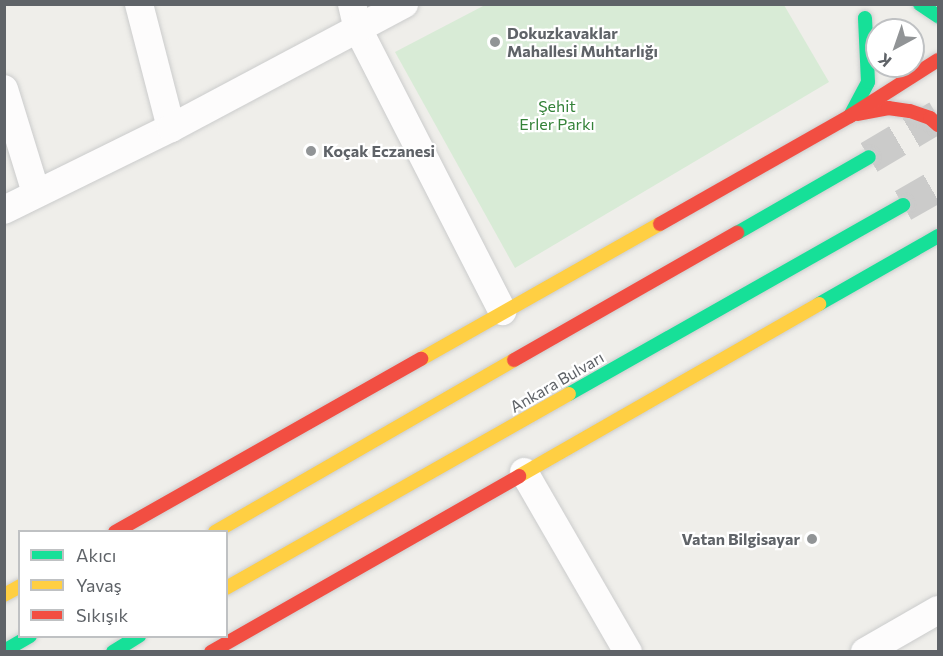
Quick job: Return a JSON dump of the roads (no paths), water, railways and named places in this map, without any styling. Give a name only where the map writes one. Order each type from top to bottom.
[{"type":"main road","points":[[920,4],[939,16]]},
{"type":"main road","points":[[925,52],[939,59]]},
{"type":"main road","points":[[117,530],[850,116],[939,59]]},
{"type":"main road","points":[[850,116],[868,82],[868,78]]},
{"type":"main road","points":[[850,116],[888,108],[910,111],[930,118],[939,125]]},
{"type":"main road","points":[[217,530],[869,157]]},
{"type":"main road","name":"Ankara Bulvarı","points":[[228,587],[903,205]]},
{"type":"main road","points":[[211,651],[939,235]]},
{"type":"main road","points":[[4,595],[18,587]]},
{"type":"main road","points":[[4,651],[27,638]]},
{"type":"main road","points":[[113,651],[136,638]]},
{"type":"street","points":[[139,4],[171,128]]},
{"type":"street","points":[[4,210],[171,128],[355,17],[404,4]]},
{"type":"street","points":[[355,17],[502,311]]},
{"type":"street","points":[[4,88],[36,193]]},
{"type":"street","points":[[524,472],[628,651]]},
{"type":"street","points":[[865,651],[939,610]]},
{"type":"tunnel","points":[[869,157],[938,116]]},
{"type":"tunnel","points":[[903,205],[938,185]]},
{"type":"place","name":"Dokuzkavaklar Mahallesi Muhtarlığı","points":[[495,42]]},
{"type":"place","name":"Koçak Eczanesi","points":[[311,151]]},
{"type":"place","name":"Vatan Bilgisayar","points":[[812,539]]},
{"type":"park label","name":"Şehit Erler Parkı","points":[[557,115]]}]
